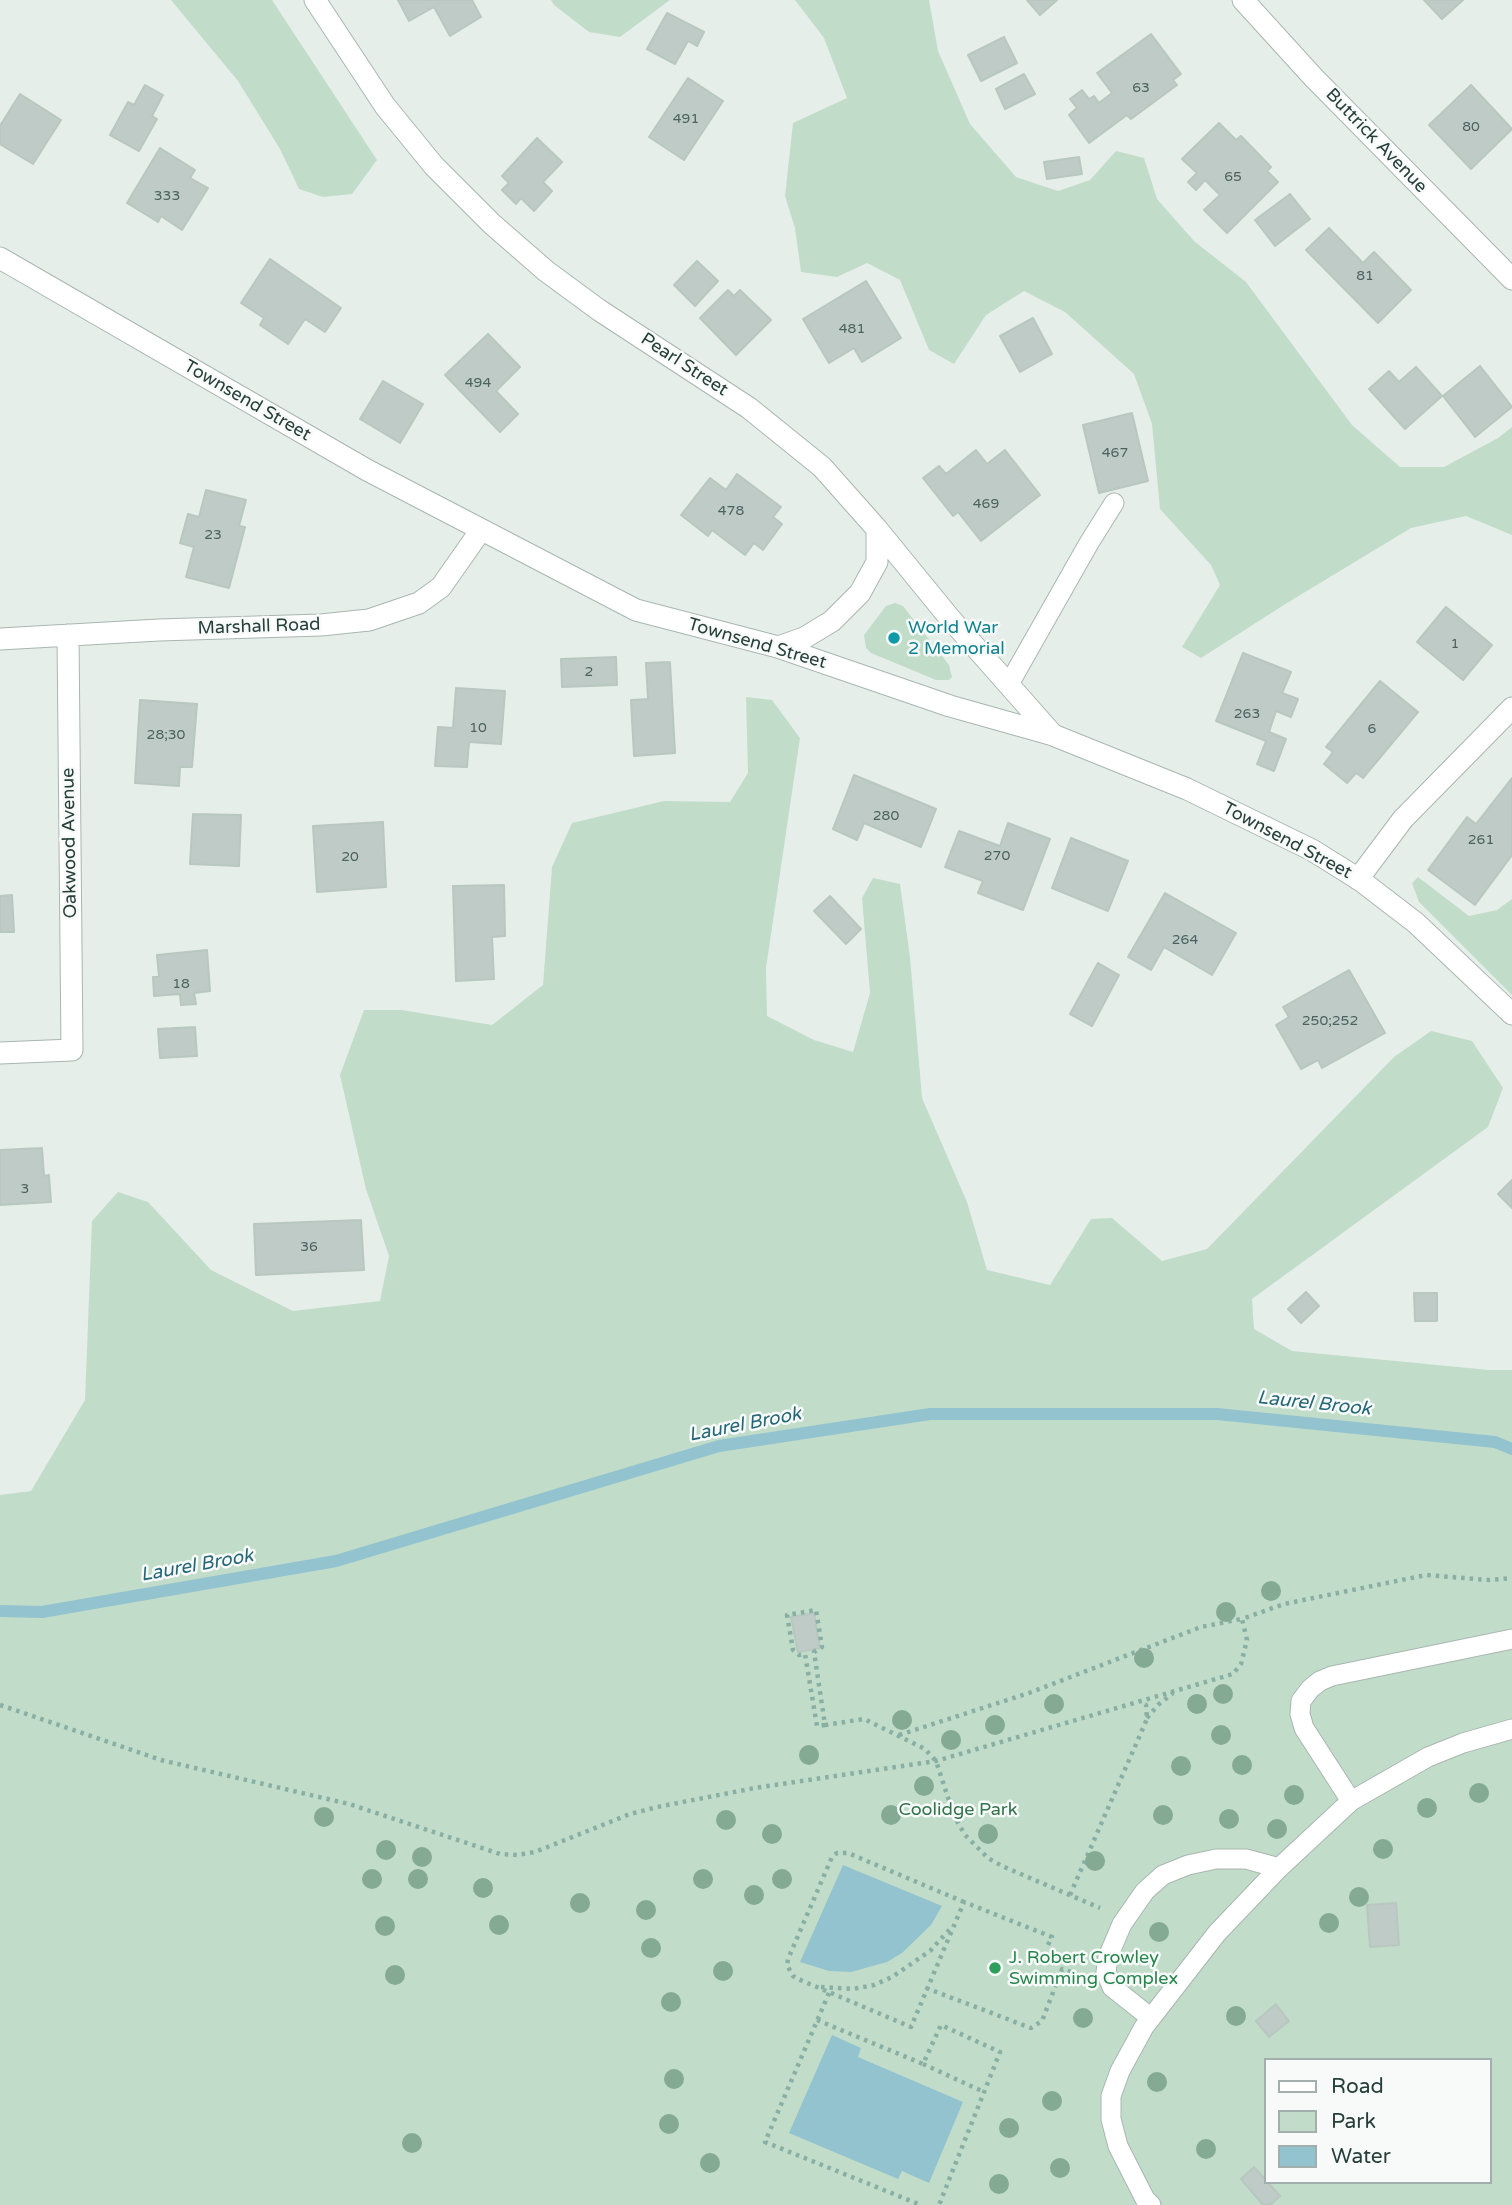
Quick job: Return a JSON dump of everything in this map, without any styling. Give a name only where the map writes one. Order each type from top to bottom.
[{"type":"street","name":"Pearl Street","points":[[315,0],[385,106],[434,166],[492,224],[546,271],[599,310],[749,408],[787,436],[822,467],[948,616],[1053,734]]},
{"type":"street","name":"Buttrick Avenue","points":[[1243,0],[1314,78],[1512,279]]},
{"type":"street","name":"Townsend Street","points":[[0,258],[367,470],[636,610],[778,647],[950,706],[1053,734],[1187,789],[1312,850],[1359,880],[1416,923],[1512,1014]]},
{"type":"street","points":[[778,647],[804,638],[832,621],[860,593],[877,562],[877,529]]},
{"type":"street","name":"Marshall Road","points":[[0,639],[321,625],[369,620],[419,603],[441,587],[481,530]]},
{"type":"street","name":"Oakwood Avenue","points":[[0,1053],[72,1051],[68,635]]},
{"type":"street","points":[[1359,880],[1403,819],[1512,708]]},
{"type":"lane","points":[[1009,684],[1088,542],[1114,503]]},
{"type":"lane","points":[[1351,1801],[1304,1728],[1300,1714],[1301,1702],[1310,1689],[1332,1676],[1512,1639]]},
{"type":"lane","points":[[1150,2205],[1118,2146],[1111,2119],[1111,2096],[1120,2071],[1152,2018],[1217,1933],[1279,1868],[1351,1801],[1428,1757],[1462,1743],[1512,1729]]},
{"type":"lane","points":[[1152,2018],[1112,1987],[1106,1972],[1108,1957],[1122,1924],[1145,1892],[1163,1875],[1188,1865],[1216,1859],[1246,1859],[1279,1868]]},
{"type":"path","points":[[898,1736],[1029,1693],[1201,1627],[1241,1619],[1284,1604],[1426,1575],[1489,1580],[1512,1578]]},
{"type":"path","points":[[825,1725],[814,1652],[822,1647],[816,1610],[787,1615],[793,1650],[799,1655],[805,1654],[817,1726],[825,1725],[864,1718],[925,1749],[936,1761],[954,1816],[965,1835],[977,1847],[1002,1866],[1106,1911]]},
{"type":"path","points":[[0,1705],[161,1760],[349,1804],[500,1854],[536,1852],[630,1814],[657,1807],[755,1788],[936,1761],[1233,1674],[1241,1664],[1247,1640],[1241,1619]]},
{"type":"path","points":[[1070,1895],[1147,1719],[1158,1705],[1175,1691]]},
{"type":"path","points":[[1141,1701],[1146,1705],[1147,1719]]},
{"type":"path","points":[[964,1902],[911,2027],[813,1986],[793,1976],[787,1965],[832,1857],[837,1853],[848,1853],[1052,1937],[1047,1947]]},
{"type":"path","points":[[813,1986],[853,1989],[883,1981],[911,1966],[930,1951],[954,1925]]},
{"type":"path","points":[[926,1988],[1031,2028],[1042,2021],[1062,1969],[1077,1975],[1082,1964]]},
{"type":"path","points":[[829,1993],[765,2142],[921,2205]]},
{"type":"path","points":[[817,2020],[984,2092]]},
{"type":"path","points":[[923,2064],[941,2025],[1000,2052],[939,2205]]},
{"type":"green space","points":[[171,0],[272,0],[377,160],[352,194],[323,197],[299,189],[280,149],[238,81]]},
{"type":"green space","points":[[551,0],[670,0],[620,37],[589,32]]},
{"type":"green space","points":[[795,0],[929,0],[938,51],[970,124],[1016,177],[1058,191],[1090,180],[1116,151],[1144,158],[1157,199],[1194,241],[1246,282],[1352,425],[1400,467],[1444,467],[1498,438],[1512,427],[1512,535],[1466,516],[1411,528],[1201,658],[1182,647],[1220,585],[1211,565],[1160,509],[1152,424],[1134,374],[1065,312],[1024,291],[986,315],[954,364],[929,350],[900,280],[867,263],[837,277],[801,272],[795,228],[785,196],[793,123],[847,98],[824,38]]},
{"type":"green space","points":[[895,603],[903,606],[949,665],[952,677],[949,680],[936,680],[871,653],[866,648],[864,635],[886,606]]},
{"type":"green space","name":"Coolidge Park","points":[[746,697],[772,700],[800,738],[766,968],[767,1016],[814,1040],[853,1052],[870,993],[862,898],[873,878],[900,884],[910,957],[922,1098],[967,1202],[987,1270],[1050,1285],[1091,1219],[1112,1218],[1162,1261],[1207,1249],[1394,1057],[1431,1031],[1472,1041],[1503,1088],[1488,1127],[1252,1299],[1254,1329],[1292,1351],[1512,1370],[1512,2205],[0,2205],[0,1495],[31,1491],[85,1400],[92,1221],[118,1192],[148,1202],[211,1270],[293,1311],[380,1301],[389,1256],[366,1189],[340,1075],[364,1010],[402,1010],[492,1025],[543,985],[552,867],[572,823],[664,801],[730,802],[748,773]]},
{"type":"green space","points":[[1418,877],[1469,916],[1497,910],[1512,899],[1512,995],[1419,902],[1412,883]]},
{"type":"water","points":[[843,1865],[942,1906],[931,1925],[902,1953],[887,1962],[851,1972],[829,1971],[800,1962]]},
{"type":"water","points":[[832,2035],[861,2048],[858,2057],[963,2102],[929,2183],[902,2171],[898,2179],[789,2133]]},
{"type":"building","points":[[398,0],[472,0],[481,17],[450,36],[434,7],[409,21]]},
{"type":"building","points":[[1027,0],[1057,0],[1040,15]]},
{"type":"building","points":[[1424,0],[1463,0],[1442,19]]},
{"type":"building","points":[[667,13],[704,32],[697,46],[688,41],[675,64],[647,49]]},
{"type":"building","points":[[1151,34],[1181,74],[1173,80],[1177,85],[1131,119],[1127,115],[1089,143],[1069,115],[1077,108],[1070,99],[1082,90],[1089,99],[1094,96],[1099,103],[1112,93],[1097,73]]},
{"type":"building","points":[[1004,37],[1017,63],[981,81],[968,55]]},
{"type":"building","points":[[1024,74],[1035,94],[1005,109],[996,89]]},
{"type":"building","points":[[688,78],[723,101],[684,160],[649,137]]},
{"type":"building","points":[[145,85],[163,95],[152,116],[157,119],[139,151],[110,135],[128,102],[134,105]]},
{"type":"building","points":[[1471,85],[1512,129],[1471,169],[1429,125]]},
{"type":"building","points":[[20,94],[61,120],[33,164],[0,144],[0,126]]},
{"type":"building","points":[[1219,123],[1236,140],[1241,136],[1271,167],[1267,171],[1278,182],[1227,233],[1204,210],[1220,195],[1205,180],[1196,190],[1188,182],[1197,173],[1182,159]]},
{"type":"building","points":[[537,138],[562,162],[543,182],[552,191],[534,211],[521,198],[516,204],[502,190],[509,183],[502,176]]},
{"type":"building","points":[[160,148],[195,170],[190,178],[208,188],[182,230],[161,216],[158,222],[127,203]]},
{"type":"building","points":[[1079,157],[1082,174],[1047,179],[1044,162]]},
{"type":"building","points":[[1290,194],[1310,219],[1275,246],[1255,220]]},
{"type":"building","points":[[1329,228],[1363,263],[1374,252],[1411,290],[1378,323],[1306,250]]},
{"type":"building","points":[[270,259],[341,308],[325,332],[305,319],[288,344],[260,325],[264,318],[241,303]]},
{"type":"building","points":[[697,261],[718,281],[695,306],[674,285]]},
{"type":"building","points":[[866,281],[901,338],[862,362],[854,348],[829,363],[803,319]]},
{"type":"building","points":[[728,290],[734,296],[740,290],[771,320],[736,355],[700,318]]},
{"type":"building","points":[[1033,318],[1052,354],[1020,372],[1000,336]]},
{"type":"building","points":[[488,334],[520,367],[496,391],[518,414],[500,432],[445,375]]},
{"type":"building","points":[[1480,366],[1512,407],[1475,437],[1443,396]]},
{"type":"building","points":[[1416,367],[1442,396],[1405,429],[1369,389],[1389,371],[1399,382]]},
{"type":"building","points":[[383,381],[423,404],[400,443],[360,419]]},
{"type":"building","points":[[1132,413],[1148,481],[1099,493],[1083,425]]},
{"type":"building","points":[[976,450],[987,464],[1005,450],[1040,495],[981,541],[958,512],[953,516],[923,478],[939,466],[946,474]]},
{"type":"building","points":[[737,474],[781,507],[773,517],[782,524],[763,550],[754,543],[745,555],[712,530],[708,536],[681,515],[710,478],[726,490]]},
{"type":"building","points":[[206,490],[246,500],[239,526],[245,527],[229,588],[186,577],[194,547],[180,543],[188,514],[199,517]]},
{"type":"building","points":[[1446,607],[1492,645],[1463,680],[1417,642]]},
{"type":"building","points":[[1243,653],[1291,672],[1282,693],[1298,699],[1291,717],[1276,711],[1269,732],[1286,739],[1274,771],[1257,764],[1266,741],[1216,721]]},
{"type":"building","points":[[616,657],[617,685],[562,687],[561,659]]},
{"type":"building","points":[[670,662],[675,753],[634,756],[631,700],[648,699],[646,663]]},
{"type":"building","points":[[1380,681],[1418,712],[1363,778],[1356,773],[1347,783],[1324,764],[1333,752],[1326,747]]},
{"type":"building","points":[[456,688],[505,691],[501,744],[469,742],[467,767],[435,766],[438,727],[453,728]]},
{"type":"building","points":[[140,700],[197,704],[192,767],[180,767],[179,786],[135,783]]},
{"type":"building","points":[[854,775],[936,809],[921,847],[864,823],[857,840],[833,829]]},
{"type":"building","points":[[1512,778],[1512,855],[1475,905],[1428,870],[1467,817],[1476,824]]},
{"type":"building","points":[[193,814],[241,815],[239,866],[190,864]]},
{"type":"building","points":[[383,822],[386,887],[317,892],[313,826]]},
{"type":"building","points":[[1008,823],[1050,839],[1023,910],[978,893],[983,881],[945,867],[959,831],[1000,846]]},
{"type":"building","points":[[1071,838],[1128,861],[1108,911],[1052,888]]},
{"type":"building","points":[[504,885],[505,936],[492,937],[494,979],[456,981],[453,886]]},
{"type":"building","points":[[1165,893],[1236,933],[1212,975],[1164,947],[1151,970],[1128,957]]},
{"type":"building","points":[[12,895],[14,932],[0,932],[0,896]]},
{"type":"building","points":[[830,896],[861,929],[846,944],[814,911]]},
{"type":"building","points":[[207,950],[210,991],[194,993],[196,1004],[181,1005],[180,994],[154,996],[153,977],[159,977],[157,955]]},
{"type":"building","points":[[1098,963],[1119,975],[1092,1026],[1070,1014]]},
{"type":"building","points":[[1349,970],[1385,1033],[1322,1068],[1318,1060],[1301,1069],[1276,1025],[1289,1017],[1283,1007]]},
{"type":"building","points":[[195,1027],[197,1056],[160,1058],[158,1029]]},
{"type":"building","points":[[42,1148],[44,1176],[49,1175],[51,1202],[0,1205],[0,1150]]},
{"type":"building","points":[[1512,1180],[1512,1208],[1498,1194]]},
{"type":"building","points":[[361,1220],[364,1270],[256,1275],[254,1224]]},
{"type":"building","points":[[1306,1292],[1319,1306],[1301,1323],[1288,1309]]},
{"type":"building","points":[[1414,1293],[1437,1293],[1437,1321],[1415,1321]]},
{"type":"building","points":[[814,1613],[820,1648],[798,1652],[791,1617]]},
{"type":"building","points":[[1396,1903],[1399,1945],[1370,1947],[1367,1905]]},
{"type":"building","points":[[1276,2004],[1289,2021],[1269,2037],[1256,2021]]},
{"type":"building","points":[[1254,2167],[1264,2178],[1264,2184],[1269,2184],[1280,2196],[1270,2205],[1263,2205],[1241,2179]]},
{"type":"waterway","name":"Laurel Brook","points":[[0,1611],[42,1612],[336,1561],[719,1446],[930,1414],[1217,1414],[1495,1442],[1512,1449]]},
{"type":"place","name":"World War 2 Memorial","points":[[894,638]]},
{"type":"place","name":"J. Robert Crowley Swimming Complex","points":[[995,1968]]}]
